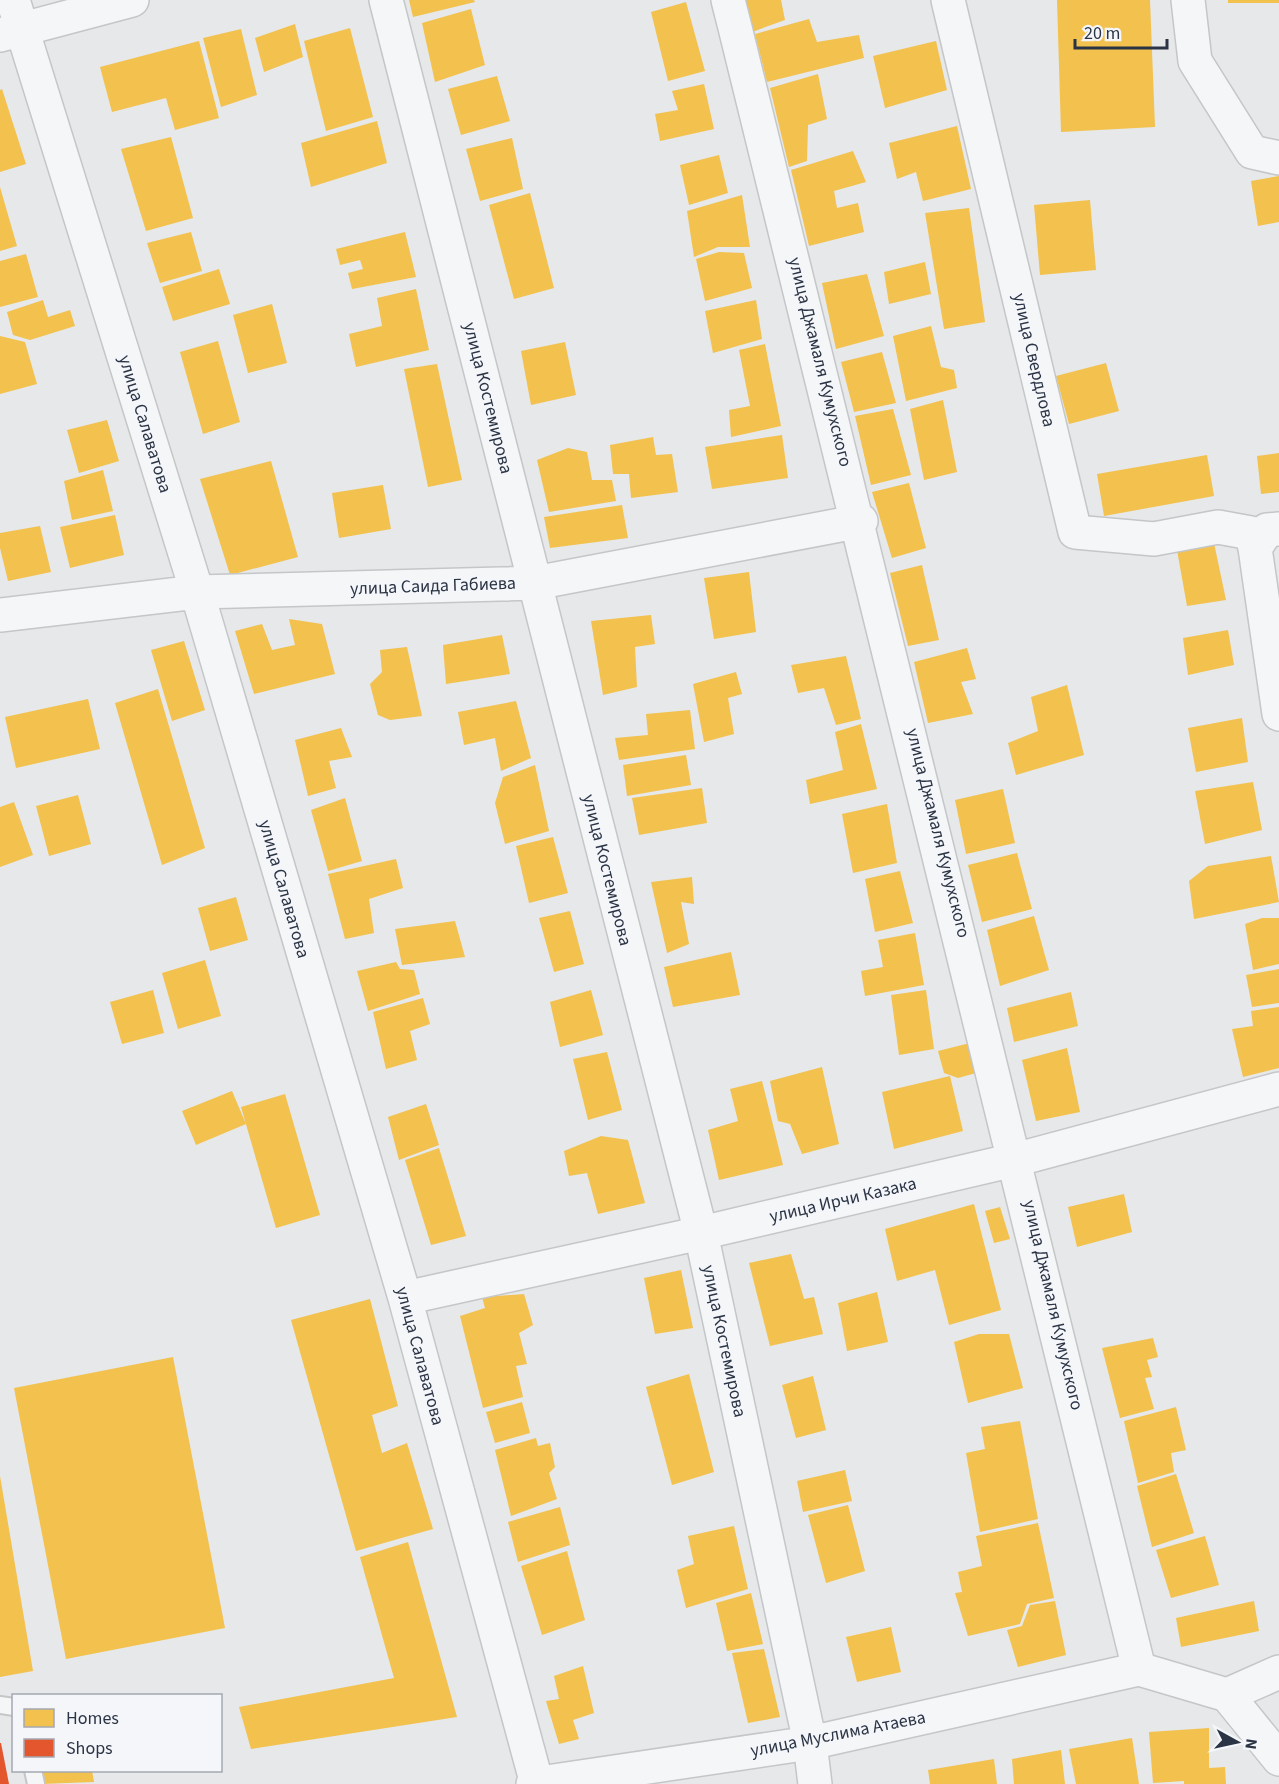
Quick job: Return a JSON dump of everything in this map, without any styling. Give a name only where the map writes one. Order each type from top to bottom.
[{"type":"street","points":[[12,21],[132,0]]},
{"type":"street","name":"улица Костемирова","points":[[386,0],[701,1233],[810,1743],[815,1784]]},
{"type":"street","name":"улица Джамаля Кумухского","points":[[728,0],[861,521],[1018,1159],[1140,1669]]},
{"type":"street","name":"улица Свердлова","points":[[948,0],[1076,532],[1154,539],[1218,527],[1267,538],[1279,714]]},
{"type":"street","points":[[1188,0],[1195,61],[1252,152],[1279,158]]},
{"type":"street","name":"улица Салаватова","points":[[12,21],[197,592],[405,1298],[535,1784]]},
{"type":"street","name":"улица Саида Габиева","points":[[0,615],[197,592],[535,583],[861,521]]},
{"type":"street","name":"улица Ирчи Казака","points":[[405,1298],[701,1233],[1018,1159],[1279,1089]]},
{"type":"street","points":[[1140,1669],[1227,1695],[1274,1747]]},
{"type":"street","name":"улица Муслима Атаева","points":[[535,1784],[605,1779],[810,1743],[1140,1669]]},
{"type":"street","points":[[1227,1695],[1279,1672]]},
{"type":"building: Homes","points":[[409,0],[474,0],[475,2],[413,17]]},
{"type":"building: Homes","points":[[742,0],[781,0],[785,20],[752,32]]},
{"type":"building: Homes","points":[[1057,0],[1150,0],[1155,127],[1061,132]]},
{"type":"building: Homes","points":[[1228,0],[1279,0],[1279,3],[1228,3]]},
{"type":"building: Homes","points":[[686,2],[705,71],[668,81],[651,12]]},
{"type":"building: Homes","points":[[471,9],[485,65],[435,82],[422,23]]},
{"type":"building: Homes","points":[[809,19],[817,42],[859,35],[864,58],[767,82],[755,34]]},
{"type":"building: Homes","points":[[295,24],[303,57],[264,72],[255,38]]},
{"type":"building: Homes","points":[[350,28],[373,117],[326,131],[304,41]]},
{"type":"building: Homes","points":[[241,29],[257,95],[221,107],[203,38]]},
{"type":"building: Homes","points":[[199,41],[219,118],[175,130],[166,98],[112,112],[100,67]]},
{"type":"building: Homes","points":[[936,41],[947,90],[885,108],[873,56]]},
{"type":"building: Homes","points":[[818,74],[827,119],[808,125],[807,161],[789,167],[770,88]]},
{"type":"building: Homes","points":[[497,76],[510,121],[461,135],[448,89]]},
{"type":"building: Homes","points":[[704,84],[714,129],[660,141],[655,114],[678,110],[672,91]]},
{"type":"building: Homes","points":[[2,89],[26,164],[0,172],[0,90]]},
{"type":"building: Homes","points":[[377,121],[387,163],[311,187],[301,143]]},
{"type":"building: Homes","points":[[957,126],[971,189],[923,201],[916,172],[897,179],[889,143]]},
{"type":"building: Homes","points":[[171,137],[193,218],[146,231],[121,149]]},
{"type":"building: Homes","points":[[512,138],[523,189],[480,201],[466,149]]},
{"type":"building: Homes","points":[[853,151],[866,182],[834,191],[837,208],[858,203],[864,232],[809,246],[791,170]]},
{"type":"building: Homes","points":[[719,155],[728,193],[689,205],[680,165]]},
{"type":"building: Homes","points":[[1279,176],[1279,222],[1258,226],[1251,181]]},
{"type":"building: Homes","points":[[0,187],[17,246],[0,251]]},
{"type":"building: Homes","points":[[530,193],[554,288],[514,299],[489,205]]},
{"type":"building: Homes","points":[[742,195],[750,247],[718,247],[694,257],[687,211]]},
{"type":"building: Homes","points":[[1090,200],[1096,270],[1040,275],[1034,205]]},
{"type":"building: Homes","points":[[969,208],[985,322],[944,329],[925,213]]},
{"type":"building: Homes","points":[[191,232],[202,271],[160,283],[147,243]]},
{"type":"building: Homes","points":[[405,232],[416,277],[352,289],[348,273],[363,269],[360,260],[340,265],[336,249]]},
{"type":"building: Homes","points":[[719,252],[744,253],[752,288],[705,301],[696,259]]},
{"type":"building: Homes","points":[[26,254],[38,297],[0,307],[0,261]]},
{"type":"building: Homes","points":[[925,262],[931,294],[889,304],[884,272]]},
{"type":"building: Homes","points":[[219,269],[230,304],[173,321],[162,287]]},
{"type":"building: Homes","points":[[867,274],[884,336],[836,349],[822,283]]},
{"type":"building: Homes","points":[[416,289],[429,350],[356,367],[349,334],[382,326],[377,298]]},
{"type":"building: Homes","points":[[43,300],[48,317],[70,310],[75,326],[30,340],[13,335],[7,312]]},
{"type":"building: Homes","points":[[756,300],[762,339],[713,353],[705,311]]},
{"type":"building: Homes","points":[[272,304],[287,363],[248,373],[233,315]]},
{"type":"building: Homes","points":[[931,326],[941,367],[954,370],[957,388],[906,401],[893,336]]},
{"type":"building: Homes","points":[[0,336],[25,342],[37,384],[0,394]]},
{"type":"building: Homes","points":[[218,341],[240,422],[203,434],[180,352]]},
{"type":"building: Homes","points":[[565,342],[576,395],[531,405],[521,351]]},
{"type":"building: Homes","points":[[765,344],[781,426],[731,437],[729,410],[750,406],[739,350]]},
{"type":"building: Homes","points":[[882,352],[896,403],[854,412],[841,362]]},
{"type":"building: Homes","points":[[1106,363],[1119,411],[1069,424],[1056,376]]},
{"type":"building: Homes","points":[[437,364],[462,480],[428,487],[404,369]]},
{"type":"building: Homes","points":[[943,400],[957,472],[924,480],[910,409]]},
{"type":"building: Homes","points":[[893,409],[911,475],[871,485],[855,416]]},
{"type":"building: Homes","points":[[107,420],[119,461],[79,473],[67,430]]},
{"type":"building: Homes","points":[[782,435],[788,478],[712,489],[705,447]]},
{"type":"building: Homes","points":[[653,437],[656,455],[672,454],[678,492],[631,498],[629,474],[613,474],[610,445]]},
{"type":"building: Homes","points":[[568,448],[587,452],[592,480],[612,480],[616,501],[549,512],[537,460]]},
{"type":"building: Homes","points":[[1279,453],[1279,492],[1261,494],[1257,456]]},
{"type":"building: Homes","points":[[1207,455],[1214,496],[1104,516],[1097,474]]},
{"type":"building: Homes","points":[[271,461],[298,557],[230,575],[200,479]]},
{"type":"building: Homes","points":[[103,470],[113,511],[72,520],[64,481]]},
{"type":"building: Homes","points":[[909,483],[926,548],[892,558],[872,492]]},
{"type":"building: Homes","points":[[383,485],[391,529],[339,538],[332,493]]},
{"type":"building: Homes","points":[[622,505],[628,538],[550,548],[544,517]]},
{"type":"building: Homes","points":[[115,515],[124,555],[70,568],[60,527]]},
{"type":"building: Homes","points":[[40,526],[51,572],[8,581],[0,548],[0,533]]},
{"type":"building: Homes","points":[[1214,543],[1226,600],[1187,606],[1177,550]]},
{"type":"building: Homes","points":[[922,565],[939,640],[908,646],[890,573]]},
{"type":"building: Homes","points":[[749,572],[756,632],[714,639],[704,578]]},
{"type":"building: Homes","points":[[651,615],[655,644],[635,647],[637,687],[603,695],[591,621]]},
{"type":"building: Homes","points":[[289,619],[322,624],[335,674],[254,694],[235,631],[262,624],[272,650],[295,645]]},
{"type":"building: Homes","points":[[1228,630],[1234,665],[1188,675],[1183,638]]},
{"type":"building: Homes","points":[[502,635],[510,674],[446,684],[443,645]]},
{"type":"building: Homes","points":[[184,641],[205,710],[172,721],[151,650]]},
{"type":"building: Homes","points":[[407,647],[422,716],[390,720],[378,715],[370,684],[382,672],[380,650]]},
{"type":"building: Homes","points":[[967,648],[976,679],[961,682],[973,714],[928,723],[914,662]]},
{"type":"building: Homes","points":[[846,656],[861,719],[836,725],[824,688],[798,693],[791,665]]},
{"type":"building: Homes","points":[[736,672],[742,694],[728,698],[734,734],[704,742],[693,684]]},
{"type":"building: Homes","points":[[1067,685],[1084,755],[1016,775],[1008,743],[1038,731],[1031,697]]},
{"type":"building: Homes","points":[[158,689],[205,848],[162,865],[115,703]]},
{"type":"building: Homes","points":[[88,699],[100,749],[16,768],[5,717]]},
{"type":"building: Homes","points":[[516,701],[531,758],[501,771],[495,738],[464,745],[458,712]]},
{"type":"building: Homes","points":[[690,710],[695,749],[619,760],[615,738],[648,735],[646,714]]},
{"type":"building: Homes","points":[[1242,718],[1248,762],[1196,772],[1188,728]]},
{"type":"building: Homes","points":[[861,724],[877,789],[810,804],[806,780],[843,770],[835,732]]},
{"type":"building: Homes","points":[[341,728],[352,757],[329,761],[336,788],[308,796],[295,740]]},
{"type":"building: Homes","points":[[686,755],[691,785],[627,796],[623,765]]},
{"type":"building: Homes","points":[[535,765],[549,831],[505,844],[495,803],[503,777]]},
{"type":"building: Homes","points":[[1253,782],[1262,830],[1205,844],[1195,791]]},
{"type":"building: Homes","points":[[702,788],[707,823],[639,835],[632,798]]},
{"type":"building: Homes","points":[[1003,789],[1015,843],[966,854],[955,800]]},
{"type":"building: Homes","points":[[78,795],[91,844],[49,856],[36,806]]},
{"type":"building: Homes","points":[[345,798],[362,861],[328,871],[311,810]]},
{"type":"building: Homes","points":[[14,802],[33,855],[0,867],[0,807]]},
{"type":"building: Homes","points":[[887,804],[897,863],[853,873],[842,814]]},
{"type":"building: Homes","points":[[553,837],[568,893],[529,903],[516,846]]},
{"type":"building: Homes","points":[[1017,853],[1032,909],[982,922],[968,865]]},
{"type":"building: Homes","points":[[1271,856],[1279,902],[1194,919],[1189,881],[1208,866]]},
{"type":"building: Homes","points":[[396,859],[403,888],[369,899],[374,933],[345,939],[328,874]]},
{"type":"building: Homes","points":[[900,871],[913,923],[875,932],[865,879]]},
{"type":"building: Homes","points":[[692,877],[694,904],[681,902],[689,944],[667,953],[651,882]]},
{"type":"building: Homes","points":[[236,897],[248,940],[210,951],[198,908]]},
{"type":"building: Homes","points":[[570,911],[584,964],[554,972],[539,918]]},
{"type":"building: Homes","points":[[1034,916],[1049,970],[1000,986],[987,930]]},
{"type":"building: Homes","points":[[1262,918],[1279,918],[1279,964],[1253,970],[1245,924]]},
{"type":"building: Homes","points":[[455,921],[465,957],[402,965],[395,929]]},
{"type":"building: Homes","points":[[915,933],[924,985],[865,996],[861,971],[883,967],[878,940]]},
{"type":"building: Homes","points":[[731,952],[740,995],[673,1007],[664,967]]},
{"type":"building: Homes","points":[[205,960],[221,1016],[178,1029],[162,973]]},
{"type":"building: Homes","points":[[396,962],[400,969],[414,970],[420,994],[368,1011],[357,971]]},
{"type":"building: Homes","points":[[1279,969],[1279,1003],[1252,1007],[1246,975]]},
{"type":"building: Homes","points":[[153,990],[164,1033],[122,1044],[110,1002]]},
{"type":"building: Homes","points":[[591,990],[603,1035],[560,1047],[550,1002]]},
{"type":"building: Homes","points":[[926,990],[934,1049],[899,1055],[891,995]]},
{"type":"building: Homes","points":[[1071,992],[1078,1026],[1014,1042],[1007,1008]]},
{"type":"building: Homes","points":[[423,998],[430,1024],[410,1031],[417,1060],[386,1069],[373,1012]]},
{"type":"building: Homes","points":[[1279,1007],[1279,1068],[1243,1077],[1232,1029],[1253,1026],[1251,1011]]},
{"type":"building: Homes","points":[[970,1043],[976,1073],[958,1078],[944,1073],[938,1051]]},
{"type":"building: Homes","points":[[1067,1048],[1080,1112],[1036,1121],[1022,1060]]},
{"type":"building: Homes","points":[[607,1052],[622,1110],[588,1120],[573,1059]]},
{"type":"building: Homes","points":[[822,1067],[839,1144],[802,1154],[790,1124],[778,1121],[770,1081]]},
{"type":"building: Homes","points":[[950,1076],[963,1131],[894,1149],[882,1092]]},
{"type":"building: Homes","points":[[762,1081],[783,1165],[719,1180],[708,1130],[738,1121],[730,1089]]},
{"type":"building: Homes","points":[[232,1091],[246,1124],[196,1145],[182,1111]]},
{"type":"building: Homes","points":[[285,1094],[320,1215],[276,1228],[241,1107]]},
{"type":"building: Homes","points":[[426,1104],[439,1145],[399,1160],[388,1117]]},
{"type":"building: Homes","points":[[601,1136],[628,1140],[645,1203],[598,1214],[587,1173],[569,1176],[564,1151]]},
{"type":"building: Homes","points":[[439,1148],[466,1236],[431,1245],[405,1160]]},
{"type":"building: Homes","points":[[1124,1194],[1132,1232],[1077,1247],[1068,1207]]},
{"type":"building: Homes","points":[[974,1204],[1001,1310],[949,1325],[935,1270],[897,1281],[885,1229]]},
{"type":"building: Homes","points":[[1000,1207],[1010,1239],[994,1243],[985,1211]]},
{"type":"building: Homes","points":[[791,1254],[804,1299],[814,1297],[823,1334],[770,1346],[749,1263]]},
{"type":"building: Homes","points":[[681,1270],[693,1328],[655,1334],[644,1278]]},
{"type":"building: Homes","points":[[877,1292],[888,1342],[847,1351],[838,1303]]},
{"type":"building: Homes","points":[[524,1294],[533,1325],[519,1333],[527,1364],[516,1366],[523,1397],[483,1408],[460,1316],[485,1308],[482,1297]]},
{"type":"building: Homes","points":[[370,1299],[398,1406],[372,1415],[382,1453],[407,1443],[433,1529],[356,1551],[291,1320]]},
{"type":"building: Homes","points":[[979,1334],[1009,1334],[1023,1388],[968,1403],[954,1342]]},
{"type":"building: Homes","points":[[1153,1338],[1158,1357],[1147,1360],[1152,1377],[1145,1378],[1154,1409],[1120,1418],[1102,1348]]},
{"type":"building: Homes","points":[[173,1357],[225,1628],[66,1659],[14,1388]]},
{"type":"building: Homes","points":[[689,1374],[714,1472],[672,1485],[646,1387]]},
{"type":"building: Homes","points":[[813,1376],[826,1430],[796,1438],[782,1385]]},
{"type":"building: Homes","points":[[522,1402],[530,1433],[495,1443],[486,1412]]},
{"type":"building: Homes","points":[[1176,1407],[1186,1450],[1171,1453],[1174,1472],[1138,1483],[1124,1421]]},
{"type":"building: Homes","points":[[1020,1421],[1038,1519],[980,1532],[966,1453],[985,1449],[981,1427]]},
{"type":"building: Homes","points":[[536,1438],[538,1446],[550,1443],[555,1467],[549,1473],[557,1499],[511,1516],[495,1450]]},
{"type":"building: Homes","points":[[845,1470],[852,1501],[803,1512],[797,1481]]},
{"type":"building: Homes","points":[[1176,1474],[1194,1533],[1152,1547],[1137,1486]]},
{"type":"building: Homes","points":[[0,1476],[33,1671],[0,1677]]},
{"type":"building: Homes","points":[[848,1505],[865,1571],[826,1583],[808,1515]]},
{"type":"building: Homes","points":[[560,1507],[570,1545],[518,1562],[508,1522]]},
{"type":"building: Homes","points":[[1038,1523],[1054,1598],[1027,1604],[1020,1624],[968,1636],[955,1593],[962,1592],[958,1572],[982,1566],[976,1536]]},
{"type":"building: Homes","points":[[734,1526],[748,1589],[686,1608],[677,1570],[694,1564],[688,1536]]},
{"type":"building: Homes","points":[[1205,1536],[1219,1585],[1171,1598],[1156,1550]]},
{"type":"building: Homes","points":[[408,1542],[457,1717],[251,1749],[239,1707],[394,1678],[360,1557]]},
{"type":"building: Homes","points":[[567,1551],[585,1620],[542,1635],[521,1566]]},
{"type":"building: Homes","points":[[751,1593],[763,1644],[727,1651],[716,1603]]},
{"type":"building: Homes","points":[[1055,1601],[1066,1655],[1018,1667],[1007,1630],[1022,1626],[1030,1605]]},
{"type":"building: Homes","points":[[1254,1601],[1259,1631],[1181,1647],[1176,1618]]},
{"type":"building: Homes","points":[[891,1627],[901,1672],[857,1682],[846,1637]]},
{"type":"building: Homes","points":[[764,1649],[780,1717],[748,1723],[732,1653]]},
{"type":"building: Homes","points":[[583,1666],[594,1713],[573,1720],[579,1739],[559,1744],[546,1701],[559,1699],[554,1676]]},
{"type":"building: Homes","points":[[1209,1728],[1209,1768],[1225,1767],[1226,1784],[1184,1784],[1184,1781],[1153,1783],[1149,1732]]},
{"type":"building: Homes","points":[[1132,1738],[1139,1784],[1076,1784],[1069,1749]]},
{"type":"building: Homes","points":[[1061,1750],[1065,1784],[1014,1784],[1012,1759]]},
{"type":"building: Homes","points":[[994,1759],[997,1784],[930,1784],[928,1770]]},
{"type":"building: Homes","points":[[40,1772],[92,1772],[94,1782],[41,1784]]},
{"type":"building: Shops","points":[[1,1743],[9,1784],[0,1784]]}]
